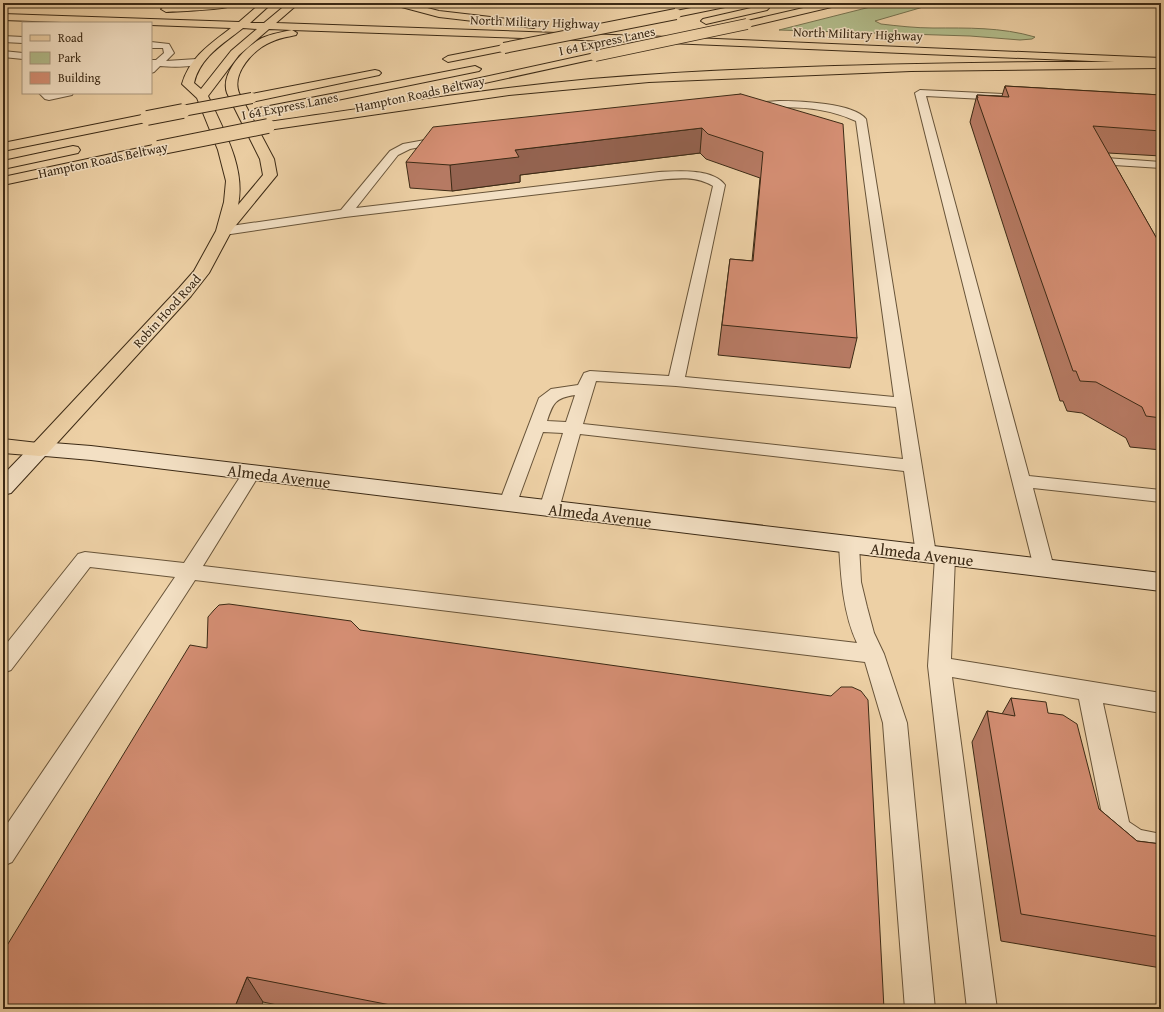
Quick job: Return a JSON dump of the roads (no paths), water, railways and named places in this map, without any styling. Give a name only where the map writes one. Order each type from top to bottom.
[{"type":"main road","points":[[235,3],[155,10],[293,17]]},
{"type":"main road","name":"Robin Hood Road","points":[[40,449],[185,292],[201,273],[215,249],[224,231],[231,202],[232,181],[225,150],[202,96],[188,84],[191,70],[197,62],[211,48],[267,3]]},
{"type":"main road","points":[[202,96],[235,53],[294,3]]},
{"type":"main road","name":"North Military Highway","points":[[397,3],[439,14],[538,25],[424,21]]},
{"type":"main road","name":"Hampton Roads Beltway","points":[[435,62],[583,32],[678,8],[728,3]]},
{"type":"main road","name":"Hampton Roads Beltway","points":[[3,181],[443,89],[747,24],[837,3]]},
{"type":"main road","points":[[702,22],[773,6]]},
{"type":"main road","name":"North Military Highway","points":[[3,17],[677,41],[1161,61]]},
{"type":"main road","points":[[96,20],[119,22]]},
{"type":"main road","points":[[152,25],[194,30],[209,36],[211,48]]},
{"type":"main road","name":"North Military Highway","points":[[557,26],[903,40]]},
{"type":"main road","points":[[224,231],[270,175],[267,159],[233,94],[231,84],[234,75],[250,53],[262,43],[285,34],[322,28]]},
{"type":"main road","name":"I 64 Express Lanes","points":[[582,47],[667,29]]},
{"type":"main road","points":[[268,126],[467,97],[648,78],[729,73],[900,67],[1045,64],[1161,65]]},
{"type":"main road","name":"I 64 Express Lanes","points":[[199,125],[490,66]]},
{"type":"main road","name":"Hampton Roads Beltway","points":[[3,146],[389,71]]},
{"type":"main road","points":[[3,165],[86,148]]},
{"type":"main road","points":[[3,446],[40,449]]},
{"type":"street","name":"Almeda Avenue","points":[[40,449],[91,453],[252,472],[936,556],[1161,582]]},
{"type":"street","name":"Robin Hood Road","points":[[3,488],[40,449]]},
{"type":"lane","points":[[3,39],[22,40]]},
{"type":"lane","points":[[152,45],[166,46],[169,53],[155,63]]},
{"type":"lane","points":[[3,54],[20,55]]},
{"type":"lane","points":[[3,64],[20,55]]},
{"type":"lane","points":[[155,63],[176,64],[197,62]]},
{"type":"lane","points":[[1016,98],[920,93],[1044,568]]},
{"type":"lane","points":[[45,94],[49,97],[63,94]]},
{"type":"lane","points":[[734,107],[797,103],[820,105],[846,111],[861,119],[914,466],[936,556],[939,666],[982,1009]]},
{"type":"lane","points":[[345,213],[394,154],[407,146],[461,137]]},
{"type":"lane","points":[[1120,188],[1106,161],[1161,165]]},
{"type":"lane","points":[[224,231],[345,213],[678,174],[697,175],[712,180],[719,185],[676,381]]},
{"type":"lane","points":[[548,509],[590,376],[676,381],[904,403]]},
{"type":"lane","points":[[508,503],[537,426],[544,402],[557,393],[585,389]]},
{"type":"lane","points":[[537,426],[573,428],[914,466]]},
{"type":"lane","points":[[3,853],[189,572],[252,472]]},
{"type":"lane","points":[[1021,481],[1161,496]]},
{"type":"lane","points":[[849,545],[851,582],[856,607],[863,633],[873,654],[895,723],[920,1009]]},
{"type":"lane","points":[[3,664],[85,559],[873,654]]},
{"type":"lane","points":[[939,666],[1161,703]]},
{"type":"lane","points":[[1089,691],[1118,829],[1135,842],[1161,846]]}]
